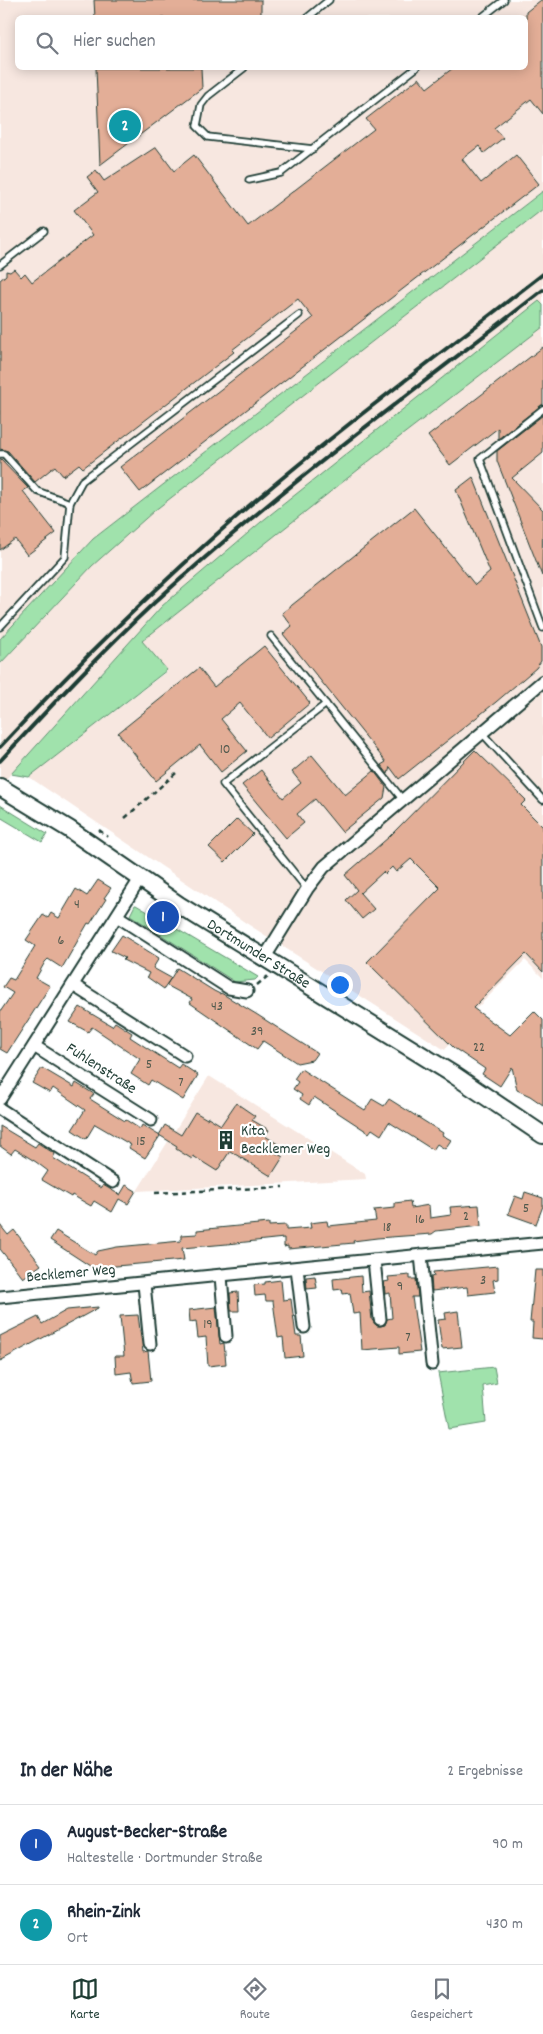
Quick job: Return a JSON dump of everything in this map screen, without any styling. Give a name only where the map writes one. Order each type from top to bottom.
[{"type":"main road","name":"Dortmunder Straße","points":[[0,787],[69,829],[140,879],[454,1075],[543,1134]]},
{"type":"street","points":[[271,961],[307,889],[324,867],[543,681]]},
{"type":"street","points":[[0,1099],[140,879]]},
{"type":"street","points":[[117,916],[229,988],[247,991]]},
{"type":"street","points":[[73,985],[185,1056]]},
{"type":"street","name":"Fuhlenstraße","points":[[34,1046],[151,1120]]},
{"type":"street","points":[[0,1109],[113,1182]]},
{"type":"street","name":"Becklemer Weg","points":[[0,1297],[543,1243]]},
{"type":"street","points":[[420,1255],[432,1364]]},
{"type":"street","points":[[374,1260],[380,1319]]},
{"type":"street","points":[[297,1268],[304,1327]]},
{"type":"street","points":[[221,1276],[226,1336]]},
{"type":"street","points":[[144,1284],[150,1344]]},
{"type":"lane","points":[[311,15],[329,0]]},
{"type":"lane","points":[[485,15],[504,0]]},
{"type":"lane","points":[[241,70],[208,96],[201,105],[197,126],[208,138],[313,149]]},
{"type":"lane","points":[[249,180],[281,173],[413,70]]},
{"type":"lane","points":[[0,265],[44,231]]},
{"type":"lane","points":[[0,627],[65,557],[70,503],[82,481],[300,315]]},
{"type":"lane","points":[[543,409],[480,459],[543,628]]},
{"type":"lane","points":[[0,454],[4,454],[37,491],[70,503]]},
{"type":"lane","points":[[271,636],[403,800]]},
{"type":"lane","points":[[307,889],[223,784],[326,704]]},
{"type":"lane","points":[[482,733],[543,800]]},
{"type":"path","points":[[125,818],[176,773]]},
{"type":"path","points":[[247,991],[265,980],[271,961]]},
{"type":"path","points":[[155,1193],[283,1186]]},
{"type":"shaded area","points":[[0,0],[543,0],[543,191],[93,539],[0,639]]},
{"type":"shaded area","points":[[543,209],[543,305],[539,302],[261,522],[162,606],[0,786],[0,664],[92,566],[154,511]]},
{"type":"shaded area","points":[[543,327],[543,978],[525,960],[461,1024],[445,1050],[246,923],[29,777],[167,671],[142,641],[397,439]]},
{"type":"shaded area","points":[[209,1076],[365,1174],[366,1179],[137,1191]]},
{"type":"green space","points":[[543,191],[543,209],[154,511],[92,566],[0,664],[0,639],[93,539]]},
{"type":"green space","points":[[539,301],[543,305],[543,327],[397,439],[142,641],[167,670],[29,777],[11,774],[162,606],[261,522]]},
{"type":"green space","points":[[0,805],[47,834],[42,842],[0,817]]},
{"type":"green space","points":[[135,905],[258,977],[255,980],[235,982],[130,915]]},
{"type":"green space","points":[[494,1367],[497,1383],[483,1386],[486,1423],[449,1429],[438,1373]]},
{"type":"building","points":[[94,0],[261,0],[261,15],[95,15]]},
{"type":"building","points":[[543,0],[543,114],[531,99],[494,128],[503,138],[484,153],[479,146],[462,159],[481,183],[516,155],[539,184],[140,492],[120,467],[313,318],[298,299],[232,350],[234,352],[83,468],[79,464],[63,476],[55,466],[35,482],[8,451],[0,449],[0,280],[6,275],[6,271],[10,272],[14,269],[21,277],[25,273],[32,282],[93,235],[74,210],[98,192],[87,177],[96,170],[104,181],[156,147],[174,171],[194,155],[248,226],[374,129],[366,119],[419,78],[427,88],[450,70],[528,70],[528,15],[526,15],[526,12]]},
{"type":"building","points":[[96,70],[201,70],[202,88],[100,165]]},
{"type":"building","points":[[543,347],[543,404],[498,439],[498,428],[450,465],[428,436]]},
{"type":"building","points":[[543,415],[543,453],[512,478],[543,510],[542,576],[497,461],[497,451]]},
{"type":"building","points":[[0,459],[28,488],[23,491],[56,533],[27,555],[15,539],[0,550]]},
{"type":"building","points":[[473,477],[541,647],[541,661],[536,668],[496,702],[399,779],[390,767],[388,774],[381,765],[386,762],[283,634],[292,626],[282,613],[414,508],[475,585],[490,572],[456,490]]},
{"type":"building","points":[[264,646],[310,703],[268,738],[240,703],[221,719],[247,751],[221,772],[200,745],[156,781],[118,733],[199,668],[214,687]]},
{"type":"building","points":[[475,750],[526,800],[521,805],[543,827],[543,972],[526,954],[473,1008],[510,1035],[534,1011],[543,1020],[543,1105],[517,1090],[512,1067],[500,1086],[482,1074],[485,1069],[454,1048],[367,962],[440,888],[411,859],[396,872],[392,867],[385,874],[383,872],[360,893],[374,909],[362,919],[346,900],[357,890],[345,875],[389,837]]},
{"type":"building","points":[[312,755],[345,795],[374,771],[386,787],[384,798],[342,832],[315,799],[297,814],[304,823],[286,838],[242,785],[261,770],[283,798],[301,783],[292,772]]},
{"type":"building","points":[[237,819],[253,834],[225,862],[209,847]]},
{"type":"building","points":[[98,880],[111,888],[104,898],[106,899],[90,924],[88,923],[62,968],[48,959],[45,962],[36,978],[50,986],[7,1053],[0,1049],[0,1012],[13,993],[3,987],[9,978],[14,980],[35,946],[26,940],[43,915],[48,918],[51,913],[59,918],[76,889],[87,896]]},
{"type":"building","points":[[122,935],[159,958],[153,968],[171,978],[177,968],[256,1014],[317,1053],[312,1060],[297,1063],[263,1041],[257,1049],[190,1003],[192,999],[166,985],[164,989],[147,977],[149,973],[123,960],[125,958],[111,951]]},
{"type":"building","points":[[80,1007],[112,1026],[115,1022],[132,1033],[130,1037],[178,1068],[181,1064],[198,1075],[183,1100],[151,1080],[148,1085],[131,1074],[140,1059],[92,1027],[88,1032],[70,1022]]},
{"type":"building","points":[[42,1068],[74,1087],[76,1083],[94,1094],[90,1099],[125,1121],[140,1129],[142,1125],[160,1136],[145,1158],[129,1148],[131,1145],[95,1124],[86,1139],[72,1130],[85,1110],[53,1088],[50,1093],[32,1083]]},
{"type":"building","points":[[301,1069],[365,1110],[372,1099],[384,1106],[389,1099],[451,1140],[445,1149],[437,1144],[433,1150],[389,1122],[381,1135],[372,1129],[369,1133],[314,1097],[309,1105],[300,1099],[302,1095],[293,1089],[298,1082],[294,1079]]},
{"type":"building","name":"Kita Becklemer Weg","points":[[236,1103],[255,1116],[252,1120],[269,1130],[265,1136],[281,1146],[276,1153],[283,1157],[271,1176],[230,1151],[217,1171],[193,1156],[192,1159],[176,1149],[177,1146],[159,1135],[165,1125],[181,1135],[195,1112],[221,1125]]},
{"type":"building","points":[[0,1126],[35,1147],[38,1143],[55,1154],[53,1158],[101,1188],[103,1185],[120,1195],[126,1185],[136,1191],[128,1204],[119,1199],[112,1212],[94,1201],[91,1206],[72,1195],[71,1197],[42,1180],[48,1171],[36,1162],[15,1149],[11,1154],[0,1146]]},
{"type":"building","points":[[525,1192],[543,1198],[543,1206],[536,1224],[508,1214],[515,1196],[523,1199]]},
{"type":"building","points":[[410,1201],[411,1208],[429,1205],[430,1218],[451,1215],[450,1207],[479,1205],[481,1226],[436,1231],[432,1234],[377,1238],[353,1241],[354,1243],[288,1249],[288,1246],[284,1247],[284,1238],[182,1248],[184,1260],[93,1268],[50,1240],[56,1231],[95,1255],[98,1251],[117,1247],[181,1241],[181,1235],[197,1234],[197,1230],[269,1223],[269,1226],[286,1225],[286,1230],[311,1228],[310,1223],[327,1221],[328,1226],[376,1221],[374,1210],[395,1208],[395,1203]]},
{"type":"building","points":[[0,1225],[8,1235],[14,1230],[41,1265],[23,1278],[0,1249]]},
{"type":"building","points":[[498,1266],[498,1279],[493,1280],[495,1292],[468,1295],[467,1287],[432,1291],[431,1277],[434,1276],[433,1272]]},
{"type":"building","points":[[535,1270],[543,1270],[543,1339],[532,1338],[533,1322],[530,1322]]},
{"type":"building","points":[[410,1275],[410,1279],[416,1279],[418,1297],[412,1297],[420,1352],[399,1354],[399,1347],[362,1350],[360,1313],[353,1314],[350,1293],[343,1294],[342,1289],[334,1290],[333,1279],[361,1276],[362,1292],[369,1291],[372,1320],[377,1326],[380,1326],[385,1325],[387,1319],[392,1318],[390,1293],[385,1294],[384,1282],[389,1281],[388,1277]]},
{"type":"building","points":[[315,1276],[317,1288],[307,1289],[306,1277]]},
{"type":"building","points":[[281,1280],[283,1300],[291,1299],[296,1336],[301,1336],[303,1356],[285,1358],[283,1337],[278,1338],[273,1301],[266,1301],[265,1295],[255,1296],[254,1285]]},
{"type":"building","points":[[238,1292],[239,1311],[231,1311],[230,1293]]},
{"type":"building","points":[[98,1307],[0,1361],[0,1336],[38,1317],[42,1324],[67,1310]]},
{"type":"building","points":[[216,1307],[220,1344],[224,1343],[226,1364],[208,1366],[206,1337],[198,1338],[196,1321],[190,1322],[189,1310]]},
{"type":"building","points":[[458,1311],[462,1347],[442,1349],[438,1320],[446,1319],[445,1313]]},
{"type":"building","points":[[138,1315],[143,1352],[148,1351],[151,1381],[133,1383],[131,1372],[116,1374],[115,1356],[124,1356],[120,1316]]},
{"type":"railway","points":[[0,747],[118,626],[243,511],[354,420],[543,274]]},
{"type":"railway","points":[[0,761],[115,640],[155,602],[249,520],[346,442],[543,290]]},
{"type":"place","name":"Rhein-Zink","points":[[125,126]]},
{"type":"place","name":"August-Becker-Straße","points":[[163,917]]},
{"type":"place","name":"Kita Becklemer Weg","points":[[226,1140]]}]
